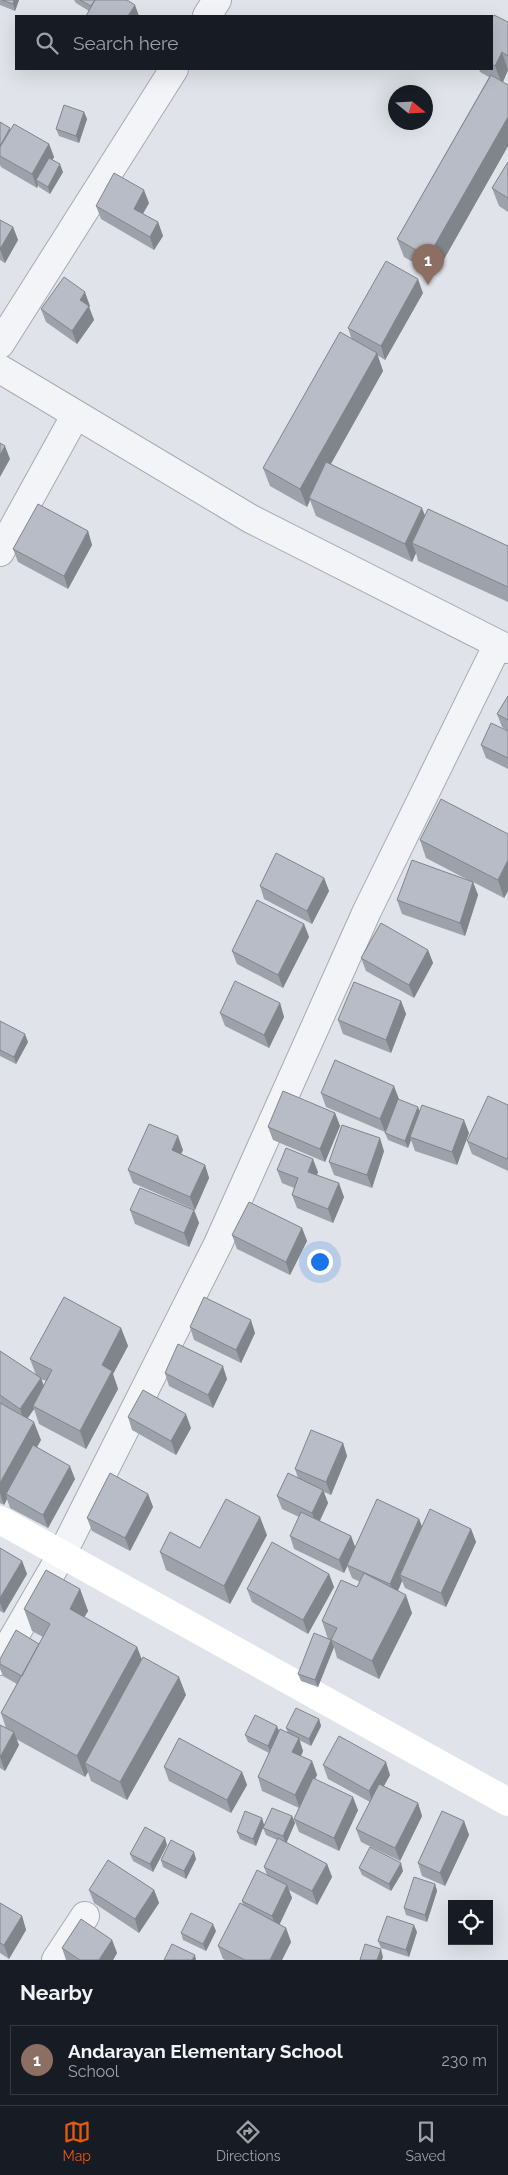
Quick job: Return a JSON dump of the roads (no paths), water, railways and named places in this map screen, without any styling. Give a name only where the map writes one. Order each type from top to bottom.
[{"type":"street","points":[[208,15],[217,0]]},
{"type":"street","points":[[0,344],[173,70]]},
{"type":"street","points":[[0,369],[251,520],[503,646],[367,911],[218,1244],[62,1554],[0,1661]]},
{"type":"street","points":[[0,552],[76,416]]},
{"type":"street","points":[[0,1520],[508,1802]]},
{"type":"street","points":[[56,1960],[85,1916]]},
{"type":"place","name":"Andarayan Elementary School","points":[[428,285]]}]
